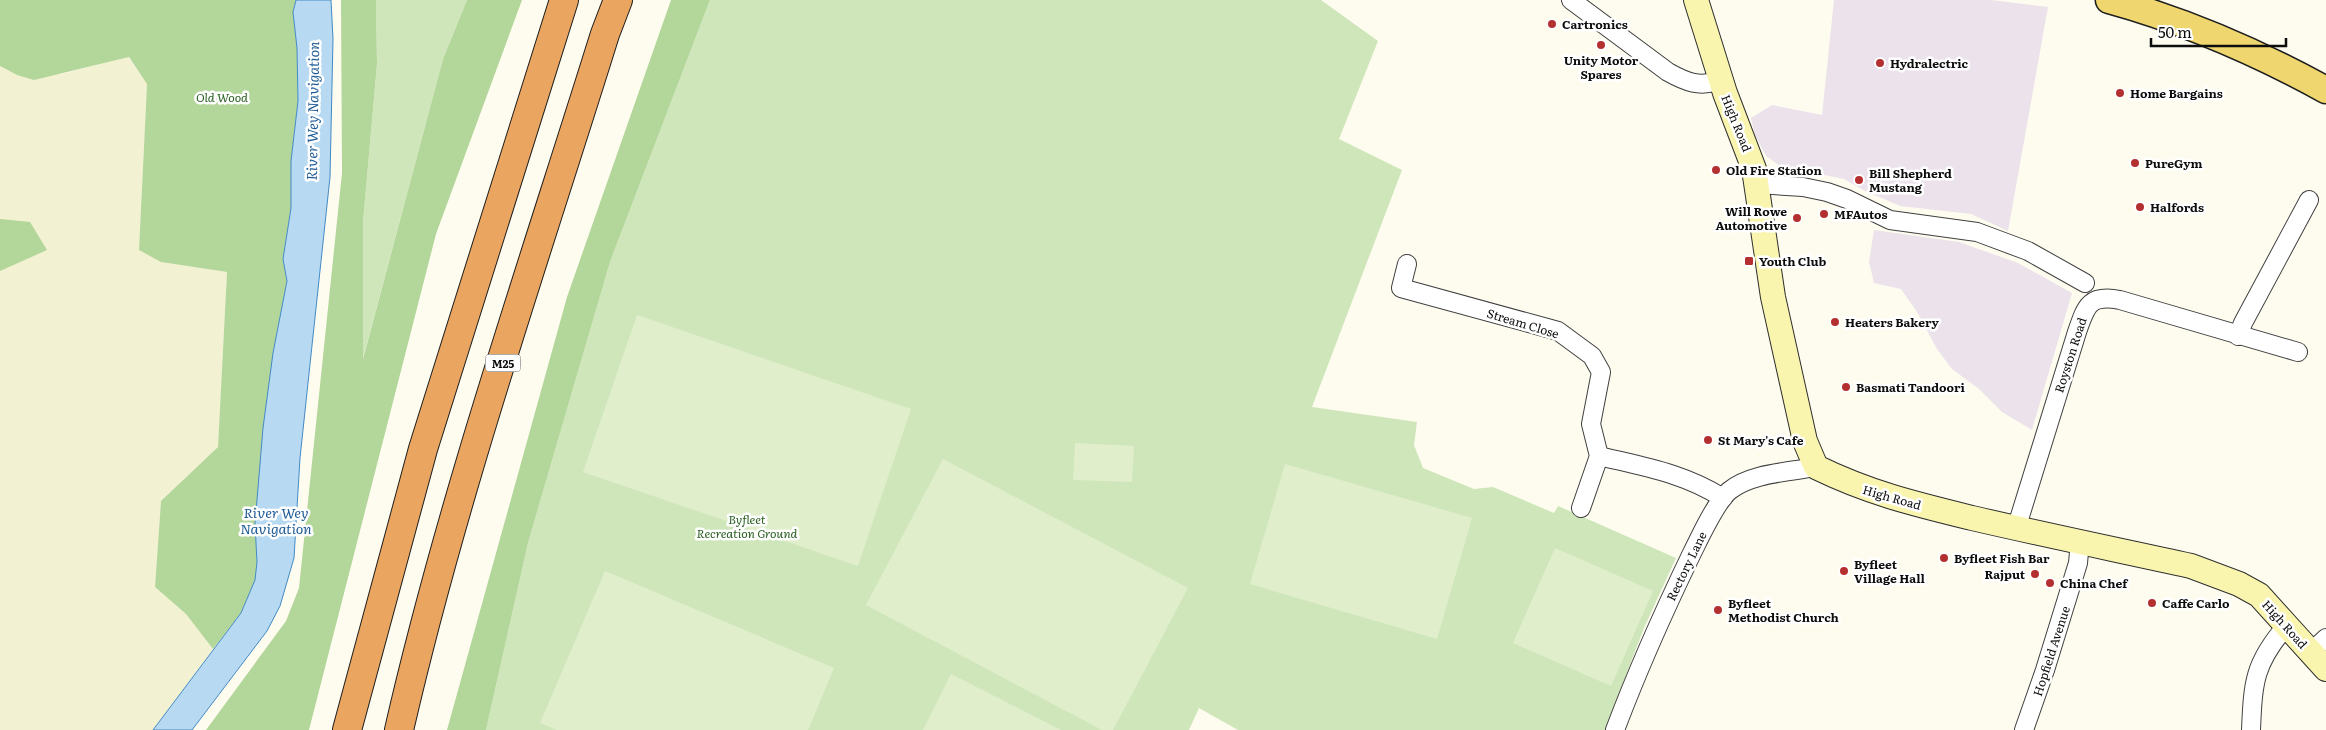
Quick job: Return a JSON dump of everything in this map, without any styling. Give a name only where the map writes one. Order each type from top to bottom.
[{"type":"highway","points":[[347,730],[423,449],[564,0]]},
{"type":"highway","name":"M25","points":[[399,730],[415,662],[469,470],[605,34],[618,0]]},
{"type":"main road","points":[[2109,0],[2158,14],[2247,50],[2326,90]]},
{"type":"street","name":"High Road","points":[[1570,0],[1668,72],[1683,80],[1700,85],[1720,80]]},
{"type":"street","name":"High Road","points":[[1696,0],[1720,80],[1748,152],[1757,184],[1765,251],[1774,297],[1805,441],[1816,467],[1852,485],[1878,494],[2016,529],[2192,566],[2239,584],[2259,595],[2287,626],[2321,653]]},
{"type":"street","name":"High Road","points":[[1705,25],[1707,0]]},
{"type":"street","points":[[1757,184],[1803,187],[1827,192],[1847,199],[1890,220],[1977,232],[2028,251],[2085,283]]},
{"type":"street","points":[[2238,336],[2243,323],[2309,200]]},
{"type":"street","name":"Stream Close","points":[[1407,264],[1400,288],[1558,331],[1592,356],[1601,372],[1591,424],[1599,456]]},
{"type":"street","name":"Royston Road","points":[[2016,529],[2077,332],[2084,311],[2091,302],[2107,297],[2120,300],[2298,352]]},
{"type":"street","points":[[1581,508],[1599,456],[1679,475],[1705,486],[1723,498]]},
{"type":"street","name":"Rectory Lane","points":[[1615,730],[1665,609],[1704,530],[1723,498],[1728,492],[1739,485],[1760,478],[1816,467]]},
{"type":"street","name":"Hopfield Avenue","points":[[2024,730],[2046,670],[2078,563],[2080,541]]},
{"type":"street","points":[[2251,730],[2253,687],[2260,666],[2269,646],[2287,626]]},
{"type":"shaded area","points":[[1834,0],[1991,0],[2048,7],[2008,231],[1971,214],[1900,206],[1863,190],[1844,179],[1780,166],[1766,156],[1755,135],[1751,118],[1772,105],[1822,115]]},
{"type":"shaded area","points":[[1874,230],[1959,242],[2018,263],[2072,293],[2032,430],[2002,412],[1979,389],[1952,369],[1937,349],[1917,312],[1901,289],[1874,283],[1869,262]]},
{"type":"green space","name":"Old Wood","points":[[0,0],[296,0],[293,12],[297,47],[298,101],[291,161],[291,208],[283,259],[287,281],[273,353],[255,523],[257,562],[255,580],[241,613],[213,649],[186,614],[155,587],[161,501],[218,447],[227,272],[161,262],[139,250],[147,84],[129,57],[34,80],[17,75],[0,66]]},
{"type":"green space","points":[[341,0],[376,0],[377,64],[363,222],[363,359],[443,59],[467,0],[522,0],[436,234],[309,730],[206,730],[286,621],[299,588],[342,173]]},
{"type":"green space","points":[[376,0],[467,0],[443,59],[362,362],[363,222],[377,64]]},
{"type":"green space","points":[[671,0],[710,0],[610,262],[528,543],[486,730],[447,730],[567,297]]},
{"type":"green space","name":"Byfleet Recreation Ground","points":[[710,0],[1321,0],[1378,41],[1339,139],[1402,170],[1312,407],[1417,422],[1414,445],[1423,468],[1474,489],[1493,487],[1554,513],[1558,506],[1676,558],[1644,628],[1605,730],[1238,730],[1199,708],[1189,730],[486,730],[528,543],[610,262]]},
{"type":"green space","points":[[128,57],[147,83],[139,250],[161,262],[227,272],[218,447],[161,501],[155,587],[186,614],[213,649],[153,730],[0,730],[0,66],[17,75],[62,74]]},
{"type":"green space","points":[[0,219],[30,222],[47,250],[0,271]]},
{"type":"green space","name":"Byfleet Recreation Ground","points":[[637,315],[911,409],[858,566],[583,472]]},
{"type":"green space","points":[[1075,443],[1134,446],[1132,482],[1073,480]]},
{"type":"green space","points":[[943,459],[1188,588],[1113,730],[1102,730],[866,605]]},
{"type":"green space","points":[[1285,464],[1472,518],[1437,639],[1250,584]]},
{"type":"green space","points":[[1555,548],[1653,591],[1611,686],[1513,643]]},
{"type":"green space","points":[[605,571],[834,668],[808,730],[557,730],[540,723]]},
{"type":"green space","points":[[951,674],[1061,730],[923,730]]},
{"type":"water","name":"River Wey Navigation","points":[[296,0],[331,0],[333,39],[330,177],[300,458],[294,558],[280,606],[267,631],[192,730],[153,730],[241,613],[255,580],[257,562],[255,524],[263,428],[273,353],[287,281],[283,259],[291,208],[291,161],[298,101],[297,48],[293,12]]},
{"type":"place","name":"Cartronics","points":[[1552,24]]},
{"type":"place","name":"Unity Motor Spares","points":[[1601,45]]},
{"type":"place","name":"Hydralectric","points":[[1880,63]]},
{"type":"place","name":"Home Bargains","points":[[2120,93]]},
{"type":"place","name":"PureGym","points":[[2135,163]]},
{"type":"place","name":"Old Fire Station","points":[[1716,170]]},
{"type":"place","name":"Bill Shepherd Mustang","points":[[1859,180]]},
{"type":"place","name":"Halfords","points":[[2140,207]]},
{"type":"place","name":"MFAutos","points":[[1824,214]]},
{"type":"place","name":"Will Rowe Automotive","points":[[1797,218]]},
{"type":"place","name":"Youth Club","points":[[1749,261]]},
{"type":"place","name":"Heaters Bakery","points":[[1835,322]]},
{"type":"place","name":"Basmati Tandoori","points":[[1846,387]]},
{"type":"place","name":"St Mary's Cafe","points":[[1708,440]]},
{"type":"place","name":"Byfleet Fish Bar","points":[[1944,558]]},
{"type":"place","name":"Byfleet Village Hall","points":[[1844,571]]},
{"type":"place","name":"Rajput","points":[[2035,574]]},
{"type":"place","name":"China Chef","points":[[2050,583]]},
{"type":"place","name":"Caffe Carlo","points":[[2152,603]]},
{"type":"place","name":"Byfleet Methodist Church","points":[[1718,610]]}]
